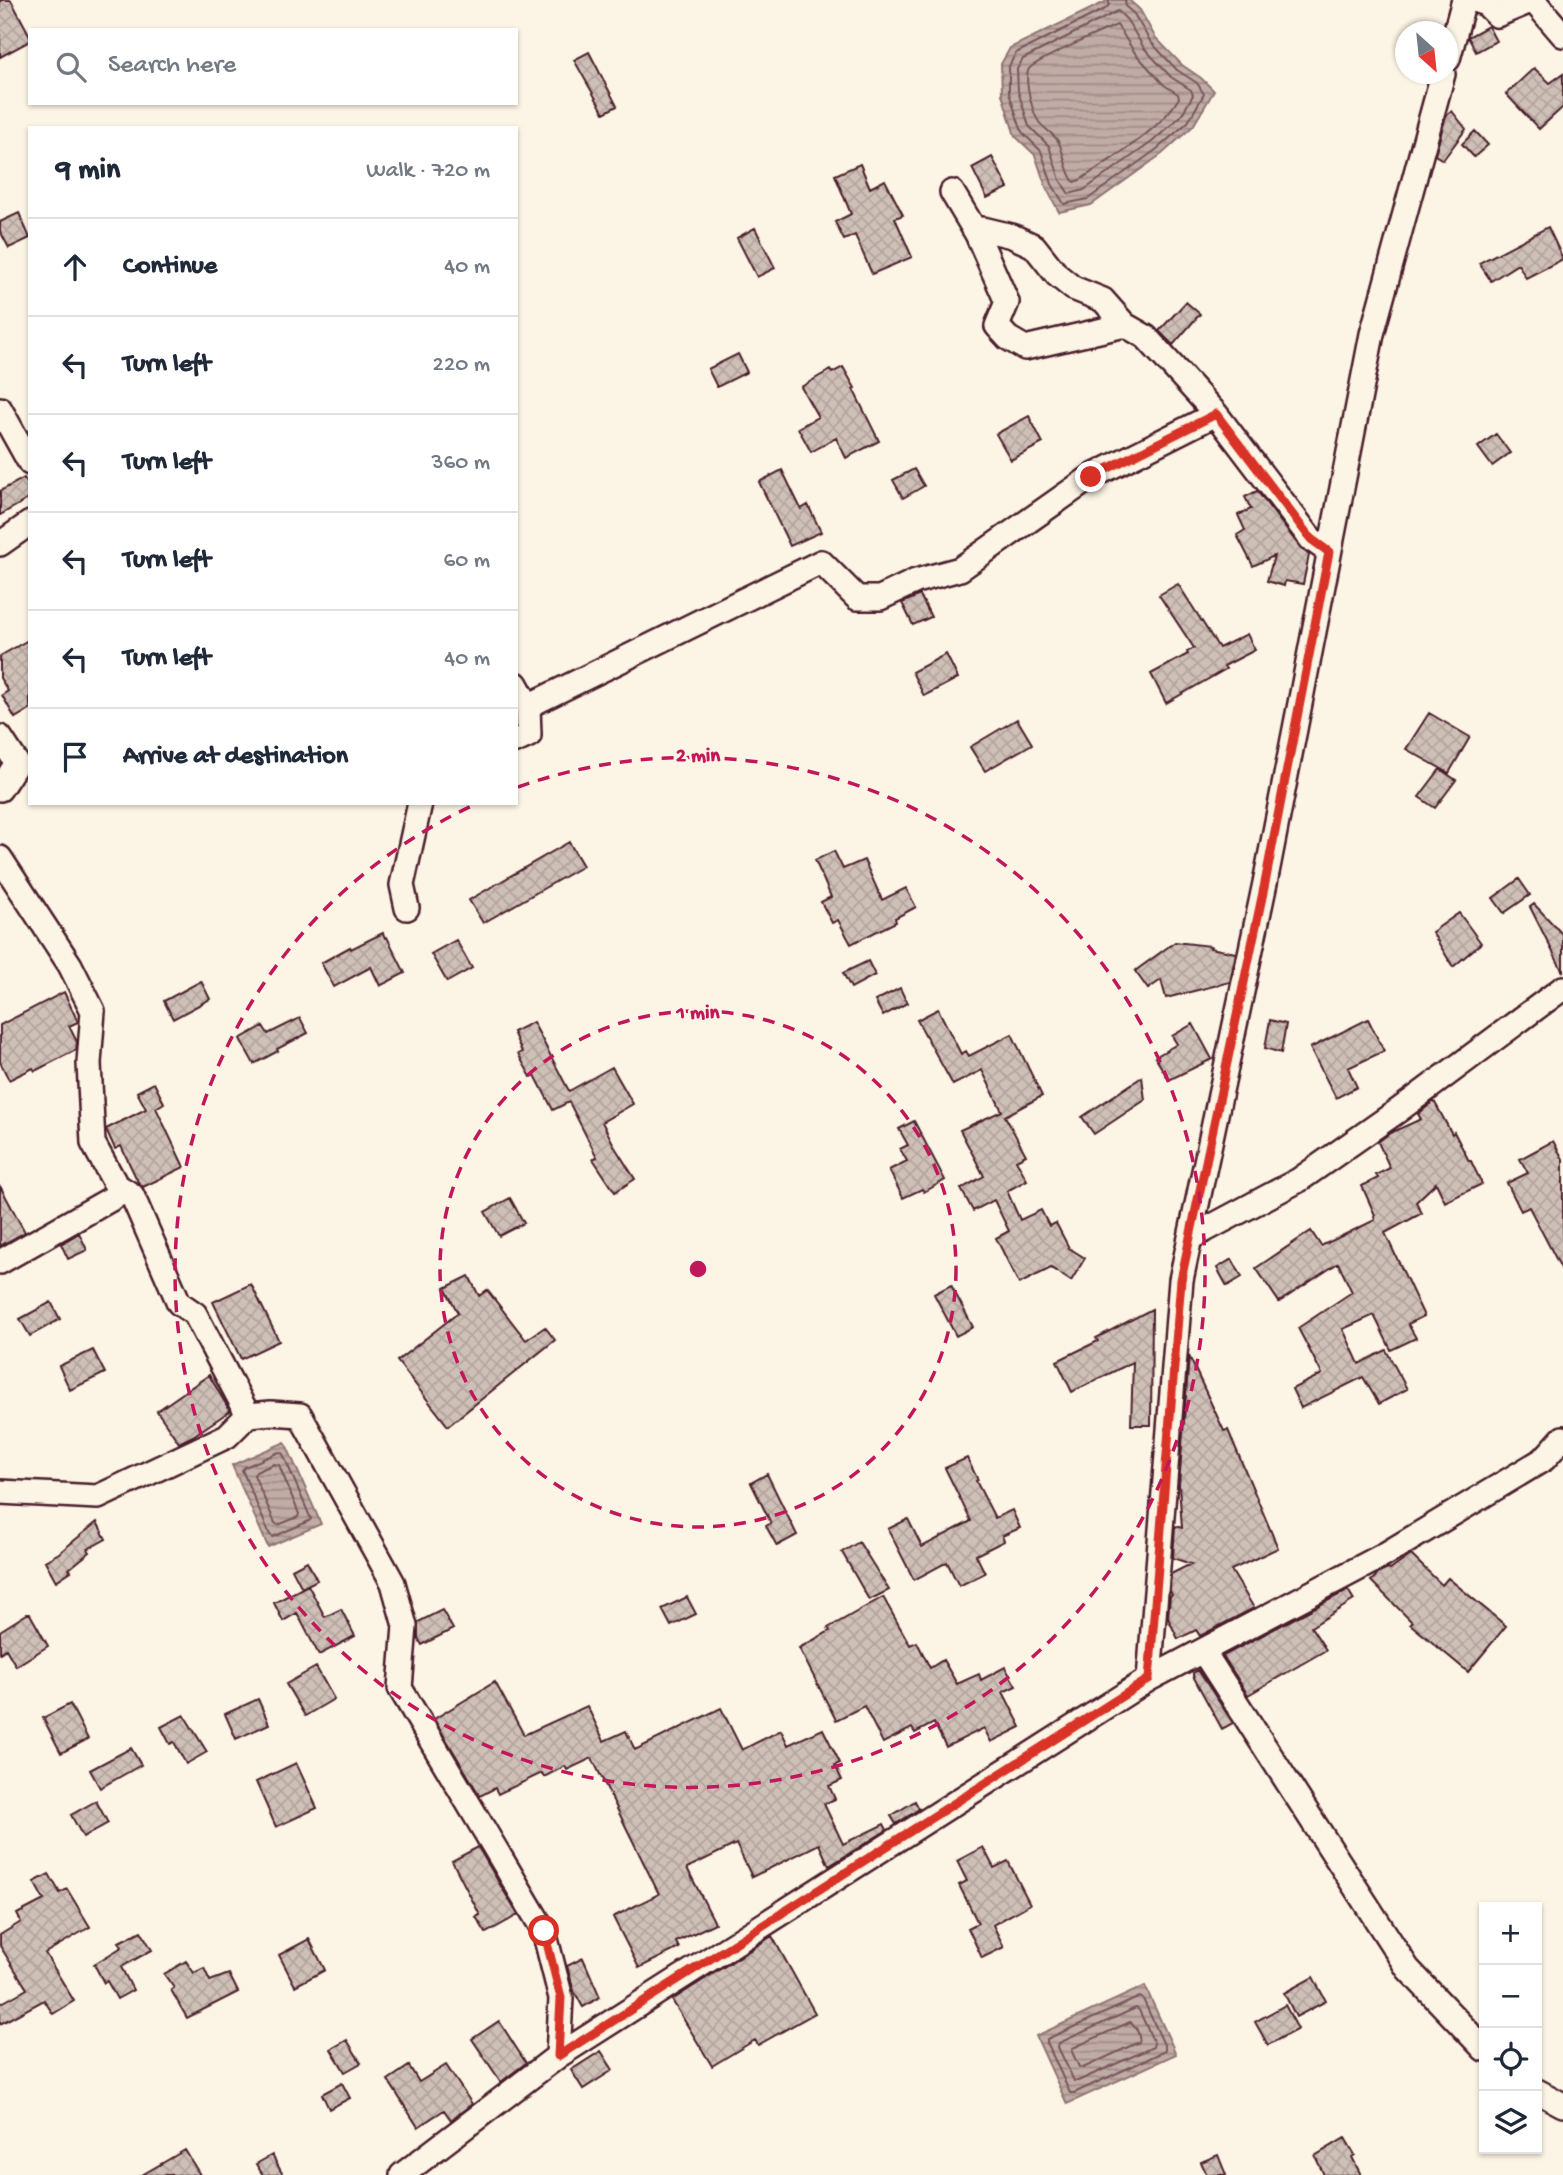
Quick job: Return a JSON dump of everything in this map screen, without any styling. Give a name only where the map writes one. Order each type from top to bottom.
[{"type":"street","points":[[1458,21],[1464,0]]},
{"type":"street","points":[[1474,0],[1486,4],[1497,15],[1533,0],[1563,34]]},
{"type":"street","points":[[1149,1679],[1181,1280],[1265,883],[1372,334],[1440,84]]},
{"type":"street","points":[[952,192],[976,234],[1007,302],[998,326],[1008,338],[1025,348],[1125,326]]},
{"type":"street","points":[[976,234],[983,229],[1012,236],[1034,246],[1057,275],[1073,288],[1103,300],[1125,326],[1146,337],[1216,414],[1311,539],[1329,552]]},
{"type":"street","points":[[0,409],[28,459]]},
{"type":"street","points":[[528,706],[821,562],[857,598],[880,598],[916,581],[960,569],[1091,477],[1216,414]]},
{"type":"street","points":[[0,544],[28,524]]},
{"type":"street","points":[[518,688],[528,706],[529,736],[518,740]]},
{"type":"street","points":[[0,737],[17,763],[0,789]]},
{"type":"street","points":[[407,908],[402,885],[420,805]]},
{"type":"street","points":[[0,859],[70,965],[93,1011],[89,1063],[93,1143],[116,1185],[132,1195],[179,1303],[195,1314],[248,1415]]},
{"type":"street","points":[[1189,1238],[1299,1180],[1399,1110],[1563,988]]},
{"type":"street","points":[[0,1262],[125,1191]]},
{"type":"street","points":[[0,1492],[98,1497],[227,1436],[248,1415],[300,1415],[393,1583],[405,1626],[400,1688],[544,1931],[561,1998],[558,2056]]},
{"type":"street","points":[[402,2175],[558,2056],[1149,1679],[1395,1548],[1544,1459],[1563,1438]]},
{"type":"street","points":[[1203,1651],[1408,1969],[1479,2044]]},
{"type":"street","points":[[1542,2094],[1563,2105]]},
{"type":"water","points":[[1109,0],[1129,0],[1140,10],[1155,37],[1182,65],[1214,91],[1193,126],[1162,154],[1091,205],[1059,212],[1046,187],[1035,155],[1015,136],[1002,94],[1001,64],[1010,48]]},
{"type":"water","points":[[285,1442],[321,1524],[268,1547],[232,1465]]},
{"type":"water","points":[[1145,1986],[1176,2054],[1067,2104],[1036,2036]]},
{"type":"building","points":[[0,0],[11,0],[28,32],[28,42],[0,57]]},
{"type":"building","points":[[1488,26],[1496,41],[1476,52],[1468,37]]},
{"type":"building","points":[[589,52],[617,106],[604,113],[574,60]]},
{"type":"building","points":[[1534,68],[1550,83],[1563,74],[1563,107],[1539,129],[1506,94]]},
{"type":"building","points":[[1452,111],[1466,129],[1443,160],[1435,155],[1446,116]]},
{"type":"building","points":[[1475,131],[1488,145],[1474,157],[1462,144]]},
{"type":"building","points":[[992,157],[1008,188],[987,198],[972,168]]},
{"type":"building","points":[[860,164],[870,188],[885,180],[903,215],[895,218],[912,257],[872,274],[855,235],[844,240],[835,222],[851,214],[835,175]]},
{"type":"building","points":[[19,213],[28,239],[9,248],[0,231],[0,222]]},
{"type":"building","points":[[1548,227],[1563,259],[1526,278],[1518,264],[1491,281],[1479,263]]},
{"type":"building","points":[[755,228],[775,268],[757,277],[737,238]]},
{"type":"building","points":[[1186,302],[1200,314],[1173,345],[1159,331]]},
{"type":"building","points":[[738,354],[747,372],[717,387],[708,369]]},
{"type":"building","points":[[843,367],[879,441],[846,458],[836,438],[811,452],[798,428],[818,417],[801,387],[830,370],[832,373]]},
{"type":"building","points":[[1029,416],[1043,443],[1011,460],[996,434]]},
{"type":"building","points":[[1496,434],[1510,453],[1492,466],[1478,447]]},
{"type":"building","points":[[914,469],[924,486],[903,498],[893,480]]},
{"type":"building","points":[[782,470],[801,509],[808,505],[821,532],[790,546],[759,482]]},
{"type":"building","points":[[24,478],[28,485],[28,499],[0,515],[0,491]]},
{"type":"building","points":[[1257,491],[1309,555],[1303,584],[1285,581],[1284,586],[1267,581],[1274,556],[1253,566],[1237,535],[1245,530],[1238,515],[1251,509],[1245,497]]},
{"type":"building","points":[[1178,584],[1219,648],[1247,634],[1255,650],[1224,666],[1226,669],[1166,703],[1151,674],[1194,648],[1159,595]]},
{"type":"building","points":[[920,595],[931,617],[913,625],[902,603]]},
{"type":"building","points":[[28,640],[28,710],[15,718],[2,695],[8,691],[0,678],[0,656]]},
{"type":"building","points":[[946,654],[958,678],[924,696],[912,672]]},
{"type":"building","points":[[1429,713],[1470,737],[1449,773],[1406,749]]},
{"type":"building","points":[[1017,719],[1032,744],[985,771],[970,747]]},
{"type":"building","points":[[1440,769],[1456,780],[1435,808],[1419,797]]},
{"type":"building","points":[[569,842],[583,866],[483,923],[469,900]]},
{"type":"building","points":[[834,851],[843,869],[864,860],[882,900],[906,888],[916,907],[895,918],[896,922],[851,944],[838,920],[832,923],[821,902],[831,897],[815,860]]},
{"type":"building","points":[[1519,879],[1530,895],[1504,913],[1493,898]]},
{"type":"building","points":[[1534,904],[1563,935],[1563,972],[1530,907]]},
{"type":"building","points":[[1459,913],[1481,943],[1453,967],[1432,932]]},
{"type":"building","points":[[383,933],[405,973],[380,986],[371,967],[334,987],[321,963]]},
{"type":"building","points":[[456,940],[472,968],[447,982],[431,954]]},
{"type":"building","points":[[1175,942],[1211,946],[1210,948],[1236,953],[1230,982],[1166,998],[1161,980],[1148,989],[1135,971]]},
{"type":"building","points":[[868,961],[875,975],[851,988],[843,973]]},
{"type":"building","points":[[201,981],[210,999],[173,1019],[164,1001]]},
{"type":"building","points":[[900,988],[907,1003],[883,1016],[875,1001]]},
{"type":"building","points":[[64,992],[78,1022],[69,1026],[77,1042],[76,1050],[35,1071],[33,1068],[9,1080],[0,1062],[0,1025]]},
{"type":"building","points":[[938,1009],[961,1054],[966,1051],[969,1056],[1012,1034],[1042,1096],[1005,1116],[1026,1155],[1016,1160],[1027,1180],[1007,1191],[1020,1220],[1041,1210],[1049,1226],[1056,1223],[1069,1248],[1085,1258],[1071,1281],[1051,1268],[1019,1284],[996,1238],[1009,1231],[994,1200],[973,1211],[961,1189],[984,1176],[960,1130],[1002,1111],[982,1070],[953,1085],[917,1020]]},
{"type":"building","points":[[300,1018],[308,1033],[254,1064],[240,1039],[263,1026],[268,1034]]},
{"type":"building","points":[[1368,1019],[1384,1051],[1348,1068],[1357,1087],[1336,1098],[1310,1048]]},
{"type":"building","points":[[1270,1020],[1286,1024],[1281,1053],[1265,1048]]},
{"type":"building","points":[[533,1022],[569,1091],[612,1067],[633,1104],[602,1122],[635,1179],[615,1192],[593,1159],[597,1157],[569,1102],[553,1110],[535,1075],[531,1077],[518,1054],[522,1052],[513,1032]]},
{"type":"building","points":[[1193,1024],[1212,1059],[1169,1080],[1155,1057],[1177,1044],[1172,1036]]},
{"type":"building","points":[[1142,1077],[1145,1100],[1094,1134],[1082,1117]]},
{"type":"building","points":[[154,1083],[164,1103],[156,1108],[184,1167],[143,1187],[121,1146],[115,1149],[106,1129],[146,1109],[137,1092]]},
{"type":"building","points":[[1434,1101],[1482,1184],[1445,1202],[1436,1183],[1416,1202],[1422,1213],[1385,1233],[1424,1316],[1408,1324],[1416,1338],[1391,1350],[1374,1315],[1343,1329],[1359,1364],[1386,1350],[1407,1389],[1379,1404],[1363,1377],[1301,1408],[1292,1389],[1322,1374],[1298,1328],[1352,1292],[1338,1263],[1279,1302],[1256,1268],[1311,1231],[1321,1246],[1375,1220],[1362,1186],[1390,1168],[1378,1142],[1390,1133],[1421,1119],[1418,1114]]},
{"type":"building","points":[[914,1121],[945,1180],[924,1192],[922,1189],[903,1198],[889,1170],[907,1161],[900,1149],[908,1145],[899,1129]]},
{"type":"building","points":[[1553,1141],[1563,1159],[1563,1272],[1529,1207],[1521,1211],[1507,1183],[1528,1173],[1520,1159]]},
{"type":"building","points":[[0,1186],[25,1232],[0,1246]]},
{"type":"building","points":[[510,1198],[524,1223],[499,1236],[485,1212]]},
{"type":"building","points":[[79,1233],[87,1250],[68,1259],[61,1244]]},
{"type":"building","points":[[1232,1259],[1242,1277],[1227,1286],[1217,1268]]},
{"type":"building","points":[[469,1276],[479,1296],[487,1290],[526,1340],[545,1327],[555,1340],[448,1426],[397,1361],[458,1313],[445,1288]]},
{"type":"building","points":[[251,1284],[279,1341],[241,1359],[213,1302]]},
{"type":"building","points":[[951,1285],[973,1327],[956,1336],[934,1294]]},
{"type":"building","points":[[51,1302],[60,1319],[30,1336],[20,1319]]},
{"type":"building","points":[[1152,1309],[1151,1425],[1131,1425],[1133,1362],[1072,1392],[1057,1361],[1098,1341],[1096,1338]]},
{"type":"building","points":[[93,1350],[105,1373],[70,1390],[59,1366]]},
{"type":"building","points":[[1189,1356],[1224,1431],[1228,1430],[1278,1548],[1231,1570],[1254,1608],[1200,1636],[1196,1630],[1178,1639],[1168,1618],[1172,1595],[1171,1574],[1191,1564],[1173,1558],[1175,1526],[1182,1528],[1179,1485]]},
{"type":"building","points":[[209,1375],[230,1411],[179,1443],[157,1411]]},
{"type":"building","points":[[967,1458],[995,1518],[1012,1510],[1020,1528],[1002,1536],[1004,1541],[976,1555],[985,1573],[959,1586],[947,1562],[914,1580],[888,1529],[908,1519],[922,1547],[971,1521],[945,1468]]},
{"type":"building","points":[[767,1474],[797,1535],[777,1546],[766,1526],[771,1523],[751,1483]]},
{"type":"building","points":[[97,1522],[106,1539],[88,1549],[90,1552],[69,1569],[71,1571],[56,1581],[45,1561]]},
{"type":"building","points":[[859,1542],[889,1590],[869,1600],[842,1552]]},
{"type":"building","points":[[1411,1555],[1442,1585],[1448,1578],[1506,1626],[1468,1672],[1410,1624],[1412,1622],[1371,1581],[1379,1573],[1390,1570]]},
{"type":"building","points":[[307,1561],[317,1580],[302,1588],[292,1569]]},
{"type":"building","points":[[308,1585],[325,1617],[341,1609],[355,1636],[319,1655],[297,1613],[283,1621],[274,1603]]},
{"type":"building","points":[[1348,1590],[1354,1600],[1311,1627],[1326,1650],[1248,1695],[1223,1656]]},
{"type":"building","points":[[687,1597],[696,1614],[671,1626],[662,1609]]},
{"type":"building","points":[[883,1597],[910,1645],[917,1642],[930,1668],[943,1660],[957,1684],[979,1674],[981,1680],[1005,1667],[1016,1686],[1003,1692],[1021,1727],[991,1742],[984,1728],[946,1747],[934,1723],[915,1733],[912,1728],[883,1743],[864,1706],[836,1720],[799,1648]]},
{"type":"building","points":[[442,1610],[453,1629],[422,1645],[418,1638],[418,1622]]},
{"type":"building","points":[[30,1614],[48,1646],[16,1666],[6,1649],[0,1653],[0,1631]]},
{"type":"building","points":[[316,1667],[334,1699],[305,1716],[286,1684]]},
{"type":"building","points":[[1198,1670],[1233,1723],[1222,1729],[1193,1676]]},
{"type":"building","points":[[495,1682],[524,1735],[587,1706],[604,1741],[626,1731],[635,1750],[721,1708],[742,1750],[781,1730],[788,1745],[823,1729],[840,1763],[835,1765],[842,1780],[829,1786],[835,1799],[824,1804],[843,1844],[884,1824],[887,1830],[829,1866],[819,1844],[752,1877],[736,1844],[687,1868],[715,1923],[676,1942],[679,1948],[639,1968],[613,1917],[659,1894],[592,1758],[567,1770],[565,1766],[544,1777],[542,1773],[498,1794],[495,1788],[480,1796],[434,1719]]},
{"type":"building","points":[[258,1699],[269,1724],[236,1739],[225,1714]]},
{"type":"building","points":[[70,1704],[88,1739],[61,1753],[43,1718]]},
{"type":"building","points":[[184,1715],[207,1752],[186,1764],[174,1742],[170,1744],[161,1727]]},
{"type":"building","points":[[131,1748],[141,1765],[100,1788],[90,1770]]},
{"type":"building","points":[[296,1763],[317,1808],[276,1827],[256,1782]]},
{"type":"building","points":[[96,1801],[108,1823],[83,1837],[71,1815]]},
{"type":"building","points":[[915,1801],[919,1809],[896,1824],[891,1816]]},
{"type":"building","points":[[478,1847],[518,1915],[486,1933],[476,1917],[480,1915],[452,1861]]},
{"type":"building","points":[[983,1847],[994,1868],[1008,1861],[1030,1904],[993,1925],[1004,1947],[982,1958],[968,1928],[978,1923],[959,1885],[967,1881],[957,1861]]},
{"type":"building","points":[[49,1874],[60,1893],[67,1889],[90,1927],[45,1953],[74,2001],[53,2014],[44,2000],[0,2024],[0,2004],[27,1989],[0,1946],[0,1935],[21,1922],[17,1914],[44,1900],[34,1882]]},
{"type":"building","points":[[141,1931],[152,1950],[121,1967],[133,1990],[117,1999],[94,1964],[122,1947],[119,1942]]},
{"type":"building","points":[[772,1936],[815,2013],[758,2045],[755,2040],[712,2066],[672,2000]]},
{"type":"building","points":[[309,1939],[325,1970],[295,1986],[279,1955]]},
{"type":"building","points":[[583,1958],[600,1997],[583,2007],[574,1991],[567,1966]]},
{"type":"building","points":[[186,1961],[194,1973],[204,1968],[210,1981],[229,1974],[238,1992],[187,2018],[171,1990],[174,1988],[164,1974]]},
{"type":"building","points":[[1313,1977],[1326,2001],[1296,2017],[1284,1993]]},
{"type":"building","points":[[1285,2005],[1298,2029],[1268,2045],[1255,2022]]},
{"type":"building","points":[[499,2021],[526,2063],[501,2082],[472,2039]]},
{"type":"building","points":[[347,2040],[361,2063],[345,2072],[331,2049]]},
{"type":"building","points":[[601,2051],[613,2070],[583,2089],[571,2070]]},
{"type":"building","points":[[446,2065],[472,2104],[451,2120],[444,2110],[418,2127],[388,2080],[409,2066],[419,2082]]},
{"type":"building","points":[[342,2083],[350,2098],[329,2109],[322,2094]]},
{"type":"building","points":[[1345,2138],[1355,2155],[1352,2157],[1361,2175],[1324,2175],[1315,2156]]},
{"type":"building","points":[[185,2150],[200,2175],[142,2175]]},
{"type":"building","points":[[272,2155],[283,2175],[263,2175],[256,2164]]},
{"type":"building","points":[[1218,2155],[1226,2175],[1207,2175],[1201,2162]]},
{"type":"route","points":[[544,1931],[561,1998],[558,2056],[1149,1679],[1181,1280],[1265,883],[1329,552],[1311,539],[1216,414],[1091,477]]}]
